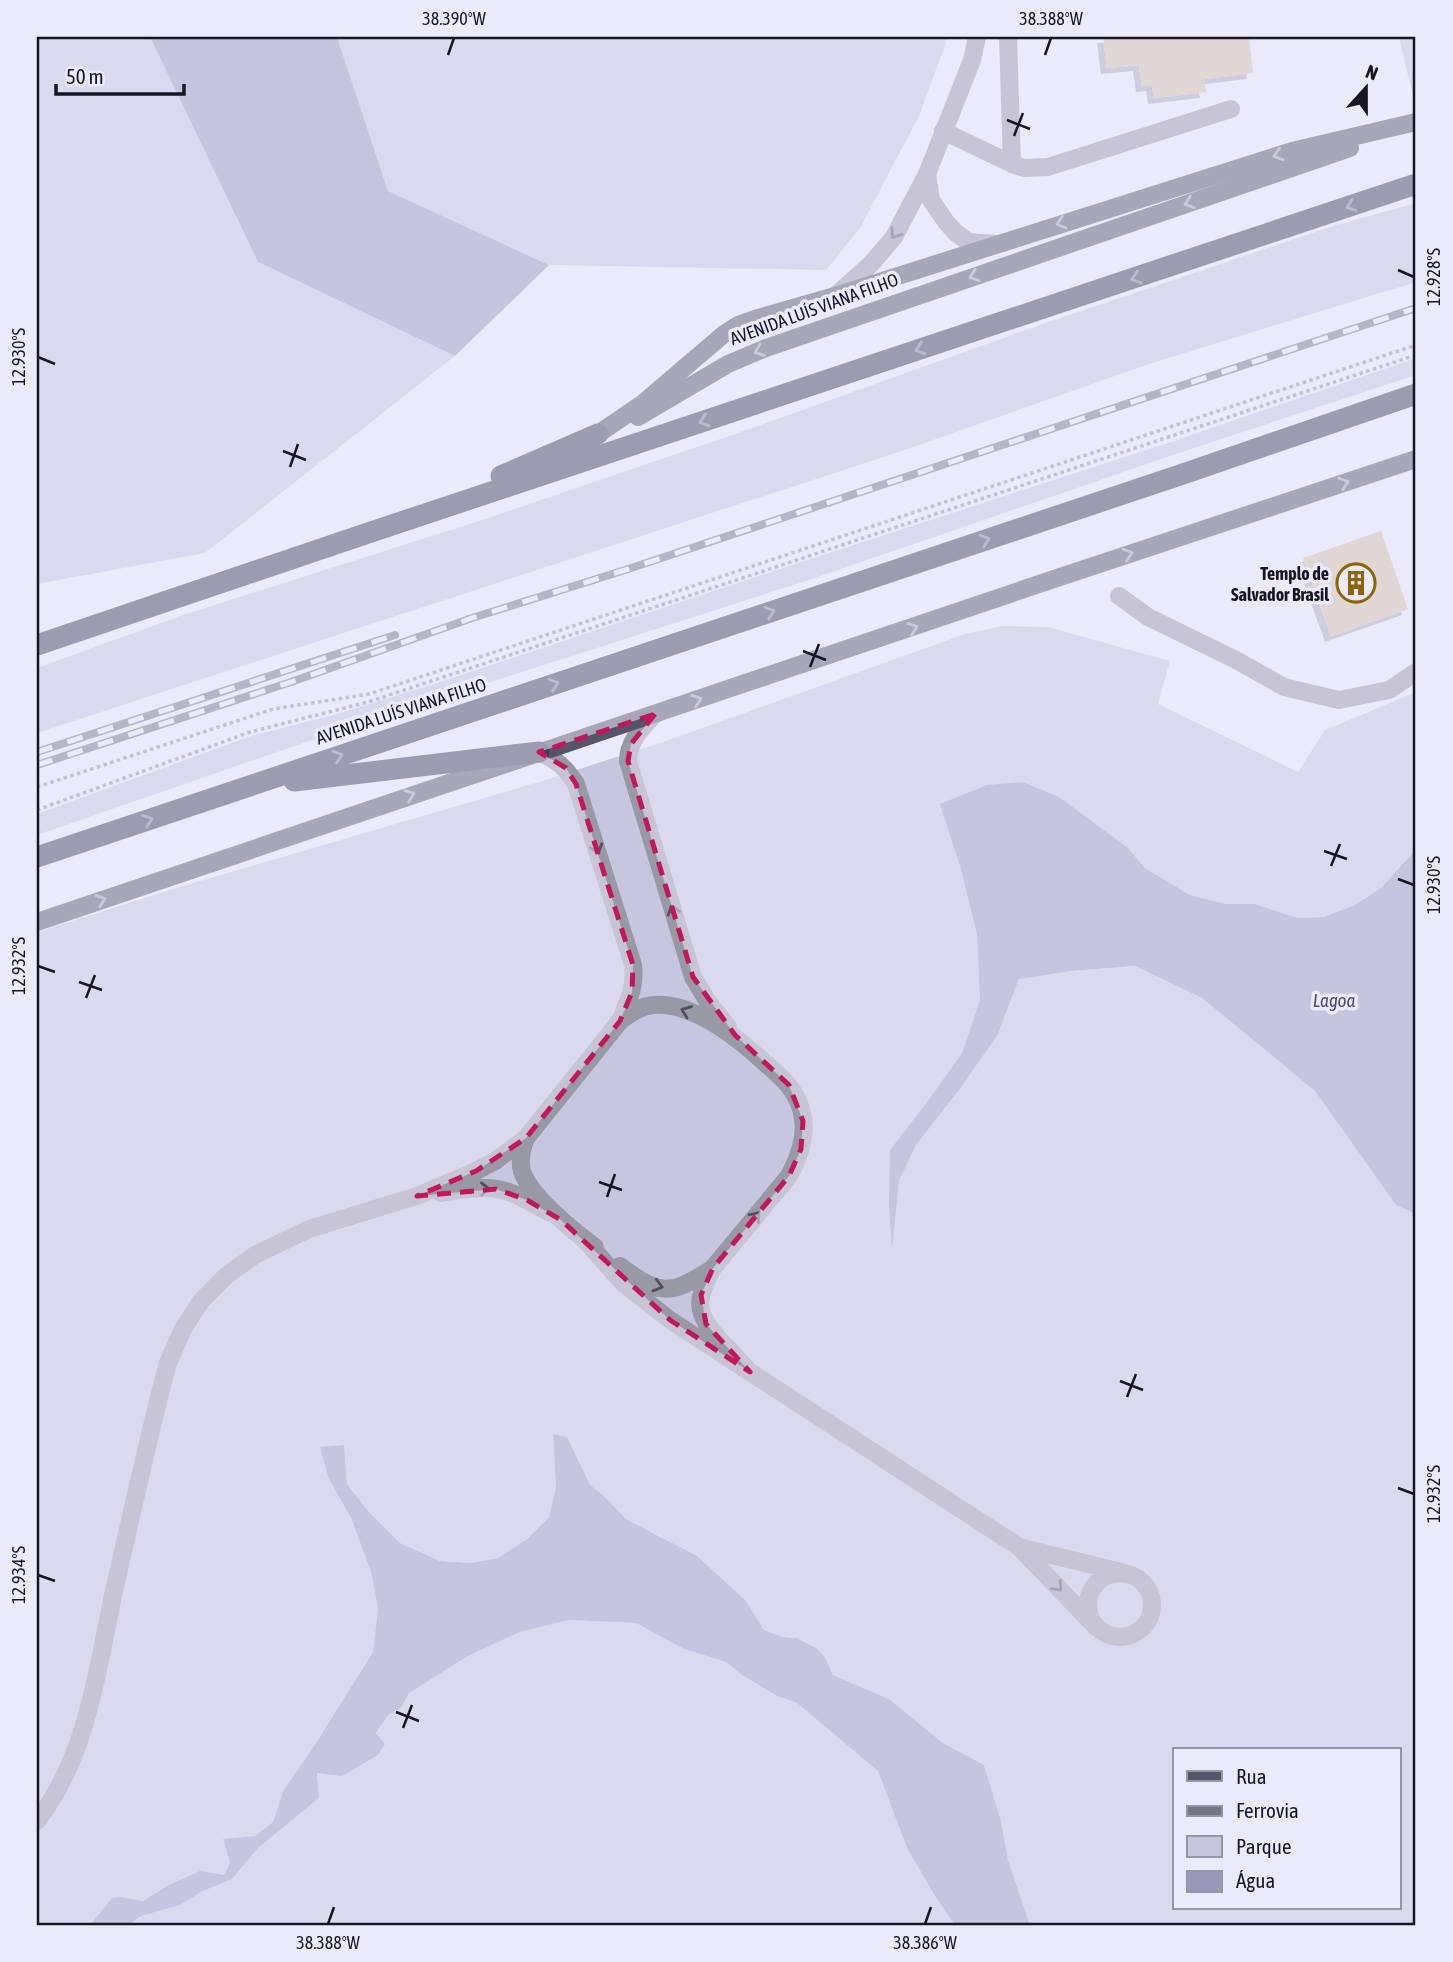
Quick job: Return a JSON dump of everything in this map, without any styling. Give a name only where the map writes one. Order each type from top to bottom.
[{"type":"highway","points":[[37,645],[1416,184]]},
{"type":"highway","name":"AVENIDA LUÍS VIANA FILHO","points":[[37,857],[1416,394]]},
{"type":"highway","points":[[377,530],[598,434]]},
{"type":"highway","points":[[250,786],[539,752]]},
{"type":"main road","name":"AVENIDA LUÍS VIANA FILHO","points":[[598,434],[642,404],[723,334],[738,325],[1292,150],[1416,124]]},
{"type":"main road","name":"AVENIDA LUÍS VIANA FILHO","points":[[598,434],[640,417],[728,364],[766,348],[1416,124]]},
{"type":"main road","points":[[37,922],[1416,459]]},
{"type":"street","points":[[835,296],[871,264],[894,237],[927,174],[972,60],[977,37]]},
{"type":"street","points":[[1008,37],[1012,164]]},
{"type":"street","points":[[943,131],[1012,164],[1024,168],[1048,167],[1231,108]]},
{"type":"street","points":[[927,174],[931,200],[956,233],[969,242],[995,244]]},
{"type":"street","points":[[1119,596],[1148,617],[1284,687],[1339,700],[1389,690],[1416,672]]},
{"type":"street","points":[[655,714],[639,730],[631,744],[628,761],[694,977],[708,1002],[735,1035],[789,1085],[801,1109],[803,1138],[797,1161],[789,1176],[713,1268],[701,1295],[700,1306],[706,1324],[750,1372]]},
{"type":"street","points":[[37,1821],[64,1780],[89,1706],[168,1363],[183,1329],[201,1301],[227,1275],[255,1255],[309,1229],[417,1196],[495,1161],[526,1138],[620,1021],[632,992],[634,965],[576,784],[566,768],[539,752]]},
{"type":"street","points":[[620,1021],[638,1009],[661,1005],[691,1012],[735,1035]]},
{"type":"street","points":[[526,1138],[520,1161],[525,1178],[561,1220]]},
{"type":"street","points":[[417,1196],[480,1188],[496,1189],[527,1200],[561,1220],[639,1280],[657,1288],[678,1288],[713,1268]]},
{"type":"street","points":[[585,1240],[623,1283],[661,1313],[1019,1547],[1104,1633],[1114,1637],[1134,1635],[1150,1620],[1153,1599],[1149,1588],[1132,1574],[1019,1547]]},
{"type":"street","points":[[1096,1627],[1091,1620],[1088,1597],[1101,1579],[1121,1572]]},
{"type":"path","points":[[37,787],[273,709],[369,694],[1416,345]]},
{"type":"path","points":[[37,810],[250,732],[368,702],[1416,355]]},
{"type":"highlighted area","points":[[655,714],[631,744],[628,761],[693,977],[735,1035],[789,1085],[803,1121],[801,1149],[789,1176],[713,1268],[701,1295],[706,1324],[750,1372],[670,1320],[561,1220],[527,1200],[496,1189],[417,1196],[476,1171],[526,1138],[620,1021],[632,992],[633,965],[576,784],[566,768],[539,752]]},
{"type":"green space","points":[[37,37],[150,37],[258,262],[455,356],[205,553],[37,584]]},
{"type":"green space","points":[[337,37],[948,37],[919,116],[860,228],[826,270],[549,265],[388,191]]},
{"type":"green space","points":[[1399,37],[1416,37],[1416,101],[1414,101]]},
{"type":"green space","points":[[1416,203],[1416,282],[1152,363],[899,452],[37,733],[37,668],[183,615],[482,520],[738,433],[1054,320],[1333,226]]},
{"type":"green space","points":[[1416,358],[1416,375],[809,580],[341,730],[37,835],[37,814],[251,736],[337,714],[440,682],[1171,442]]},
{"type":"green space","points":[[1003,626],[1048,627],[1170,661],[1158,704],[1298,772],[1325,730],[1416,692],[1416,849],[1382,887],[1355,905],[1323,917],[1298,918],[1255,904],[1226,904],[1190,895],[1145,868],[1128,848],[941,804],[977,935],[980,1000],[962,1053],[890,1150],[892,1245],[899,1181],[916,1145],[997,1036],[1019,978],[1135,966],[1202,998],[1315,1091],[1396,1205],[1416,1214],[1416,1925],[1030,1925],[1008,1860],[1001,1821],[984,1765],[943,1743],[889,1699],[833,1675],[825,1657],[796,1638],[783,1637],[764,1630],[746,1601],[660,1536],[626,1519],[590,1485],[578,1462],[553,1435],[556,1487],[549,1517],[527,1539],[498,1558],[471,1563],[440,1561],[400,1543],[369,1512],[347,1484],[344,1446],[329,1479],[351,1518],[371,1572],[378,1608],[373,1652],[283,1791],[273,1822],[255,1836],[223,1839],[230,1863],[224,1875],[167,1886],[143,1901],[112,1898],[90,1925],[37,1925],[37,932],[173,889],[539,782],[666,741],[965,634]]},
{"type":"green space","points":[[569,1620],[636,1623],[684,1649],[726,1662],[777,1696],[797,1703],[878,1771],[907,1848],[955,1925],[129,1925],[141,1916],[180,1905],[203,1891],[232,1879],[258,1848],[319,1798],[317,1773],[376,1734],[389,1714],[401,1708],[409,1693],[468,1656],[520,1632]]},
{"type":"water","points":[[150,37],[337,37],[388,191],[549,265],[455,356],[258,262]]},
{"type":"water","name":"Lagoa","points":[[1023,782],[1059,797],[1128,848],[1145,868],[1190,895],[1226,904],[1255,904],[1298,918],[1323,917],[1355,905],[1382,887],[1416,849],[1416,1214],[1396,1205],[1315,1091],[1202,998],[1135,966],[1071,971],[1019,979],[997,1036],[916,1145],[899,1181],[892,1250],[890,1150],[962,1053],[980,1000],[977,935],[960,866],[940,804],[987,785]]},
{"type":"water","points":[[553,1434],[567,1437],[590,1485],[626,1519],[697,1556],[746,1601],[764,1630],[783,1637],[796,1638],[816,1648],[825,1657],[833,1675],[889,1699],[943,1743],[984,1765],[1001,1821],[1008,1860],[1030,1925],[955,1925],[907,1848],[878,1771],[797,1703],[777,1696],[726,1662],[684,1649],[636,1623],[569,1620],[520,1632],[468,1656],[409,1693],[401,1708],[389,1714],[376,1733],[385,1744],[378,1755],[342,1776],[317,1773],[319,1798],[258,1848],[232,1879],[203,1891],[180,1905],[141,1916],[129,1925],[90,1925],[112,1898],[143,1901],[200,1871],[224,1875],[230,1863],[223,1839],[255,1836],[273,1822],[283,1791],[373,1652],[378,1608],[371,1572],[351,1518],[329,1479],[320,1447],[344,1445],[347,1484],[369,1512],[400,1543],[440,1561],[471,1563],[498,1558],[527,1539],[549,1517],[556,1487]]},
{"type":"building","points":[[1103,37],[1249,37],[1253,73],[1204,79],[1206,92],[1154,98],[1152,85],[1142,86],[1139,65],[1107,68]]},
{"type":"building","name":"Templo de Salvador Brasil","points":[[1381,531],[1408,609],[1331,636],[1303,558]]},
{"type":"railway","points":[[37,765],[291,682],[472,618],[625,570],[1416,308]]},
{"type":"railway","points":[[37,752],[395,635]]},
{"type":"place","name":"Templo de Salvador Brasil","points":[[1356,583]]}]
